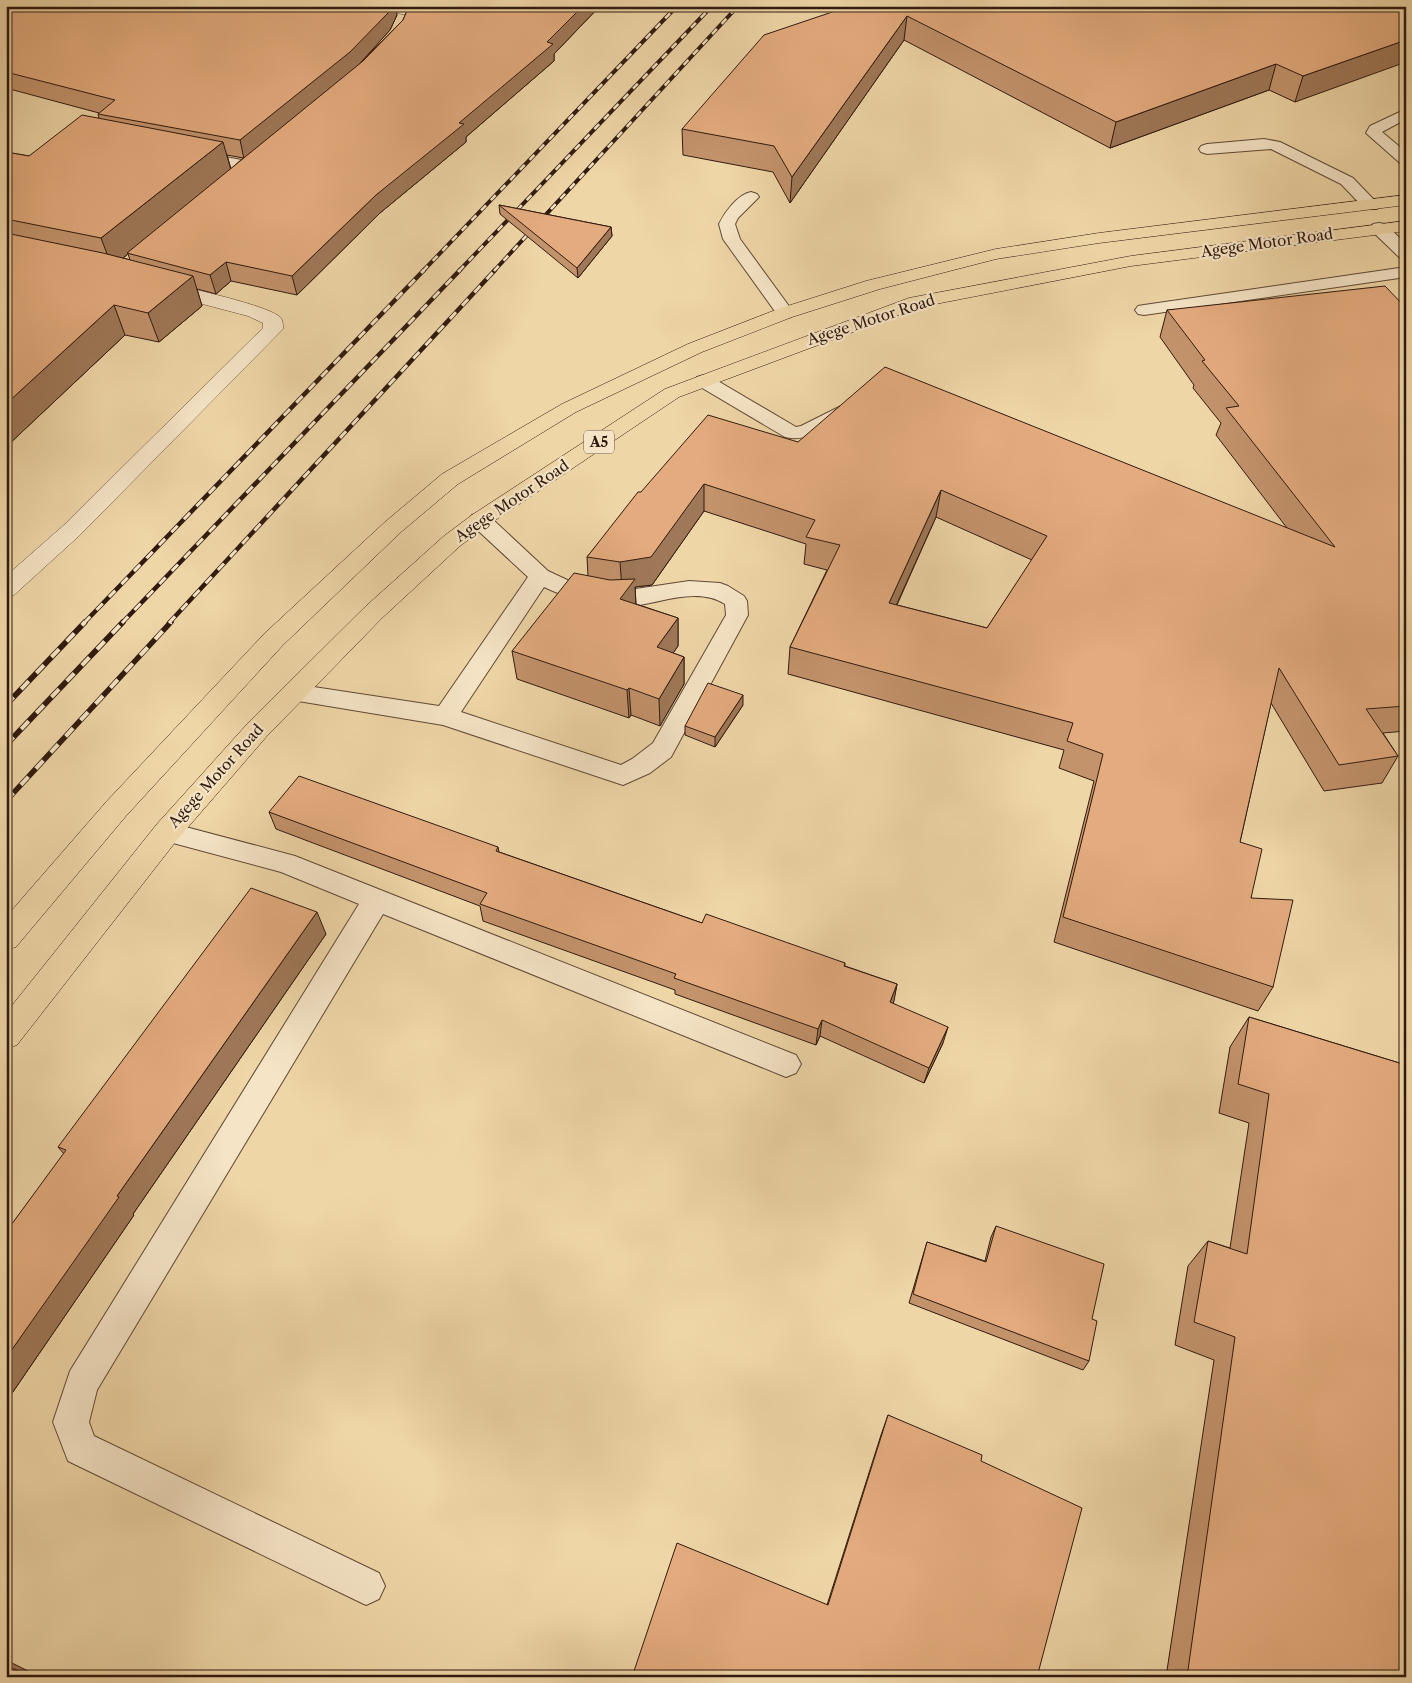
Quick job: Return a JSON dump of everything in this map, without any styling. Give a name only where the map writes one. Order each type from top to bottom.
[{"type":"highway","name":"Agege Motor Road","points":[[6,938],[116,809],[274,639],[393,527],[450,479],[569,408],[695,348],[785,312],[873,286],[996,254],[1099,238],[1406,200]]},
{"type":"highway","name":"Agege Motor Road","points":[[6,1036],[167,832],[258,729],[374,612],[452,541],[480,520],[672,393],[916,302],[1131,262],[1378,228],[1406,226]]},
{"type":"street","points":[[375,6],[409,14]]},
{"type":"street","points":[[232,178],[262,154]]},
{"type":"street","points":[[6,589],[72,530],[273,329],[273,320],[255,312],[144,283]]},
{"type":"lane","points":[[1406,113],[1375,128],[1374,133],[1406,160]]},
{"type":"lane","points":[[1207,149],[1264,144],[1274,145],[1347,181],[1371,204]]},
{"type":"lane","points":[[181,154],[247,166]]},
{"type":"lane","points":[[752,197],[731,216],[727,224],[732,239],[785,312]]},
{"type":"lane","points":[[1378,228],[1406,254]]},
{"type":"lane","points":[[1144,310],[1406,272]]},
{"type":"lane","points":[[704,381],[792,433],[805,432],[848,410]]},
{"type":"lane","points":[[294,693],[445,716],[622,775],[641,766],[662,750],[737,615],[736,601],[720,591],[689,590],[622,599],[573,592],[540,576],[480,520]]},
{"type":"lane","points":[[445,716],[540,576]]},
{"type":"lane","points":[[167,832],[286,862],[786,1064]]},
{"type":"lane","points":[[366,1586],[81,1448],[72,1422],[82,1383],[377,899]]},
{"type":"building","points":[[6,6],[391,6],[388,13],[350,52],[240,140],[98,114],[115,100],[6,72]]},
{"type":"building","points":[[409,6],[583,6],[547,42],[553,44],[459,123],[464,124],[376,195],[292,276],[226,262],[210,275],[127,253],[363,61],[403,20]]},
{"type":"building","points":[[850,6],[1406,6],[1406,40],[1303,76],[1276,64],[1116,122],[907,16],[792,177],[774,146],[682,129],[764,35]]},
{"type":"building","points":[[82,115],[223,142],[101,238],[6,219],[6,152],[29,156]]},
{"type":"building","points":[[499,205],[611,227],[577,268]]},
{"type":"building","points":[[6,233],[103,253],[193,276],[148,313],[114,305],[6,404]]},
{"type":"building","points":[[1385,286],[1406,308],[1406,706],[1366,709],[1398,756],[1339,765],[1279,668],[1240,842],[1262,849],[1251,898],[1293,900],[1273,987],[1063,917],[1103,754],[1067,741],[1073,723],[790,647],[840,545],[806,537],[815,520],[704,484],[651,557],[620,562],[587,557],[638,492],[641,492],[708,415],[798,442],[885,367],[1335,547],[1226,408],[1239,406],[1202,361],[1205,360],[1167,310]],"holes":[[[941,490],[1047,536],[987,628],[889,603]]]},
{"type":"building","points":[[574,573],[610,580],[635,579],[620,599],[678,618],[657,647],[684,657],[659,699],[512,651]]},
{"type":"building","points":[[708,683],[743,695],[715,737],[685,726]]},
{"type":"building","points":[[299,776],[498,847],[496,851],[702,923],[706,914],[845,963],[844,966],[897,984],[890,1002],[948,1027],[929,1068],[822,1020],[818,1029],[674,978],[676,974],[480,904],[487,893],[269,812]]},
{"type":"building","points":[[251,888],[317,912],[117,1196],[119,1197],[6,1358],[6,1232],[66,1150],[58,1147]]},
{"type":"building","points":[[1249,1017],[1406,1065],[1406,1677],[1187,1677],[1235,1337],[1194,1322],[1208,1241],[1247,1254],[1269,1094],[1238,1084]]},
{"type":"building","points":[[996,1226],[1104,1264],[1092,1319],[1097,1321],[1089,1361],[913,1294],[927,1242],[986,1262]]},
{"type":"building","points":[[888,1415],[982,1455],[981,1461],[1082,1508],[1037,1677],[632,1677],[677,1543],[828,1605]]},
{"type":"building","points":[[6,1665],[29,1677],[6,1677]]},
{"type":"railway","points":[[423,271],[677,6]]},
{"type":"railway","points":[[459,271],[712,6]]},
{"type":"railway","points":[[494,271],[738,6]]},
{"type":"railway","points":[[84,623],[424,270]]},
{"type":"railway","points":[[122,623],[460,270]]},
{"type":"railway","points":[[169,623],[495,270]]},
{"type":"railway","points":[[6,705],[85,622]]},
{"type":"railway","points":[[6,745],[123,622]]},
{"type":"railway","points":[[6,801],[171,622]]}]
